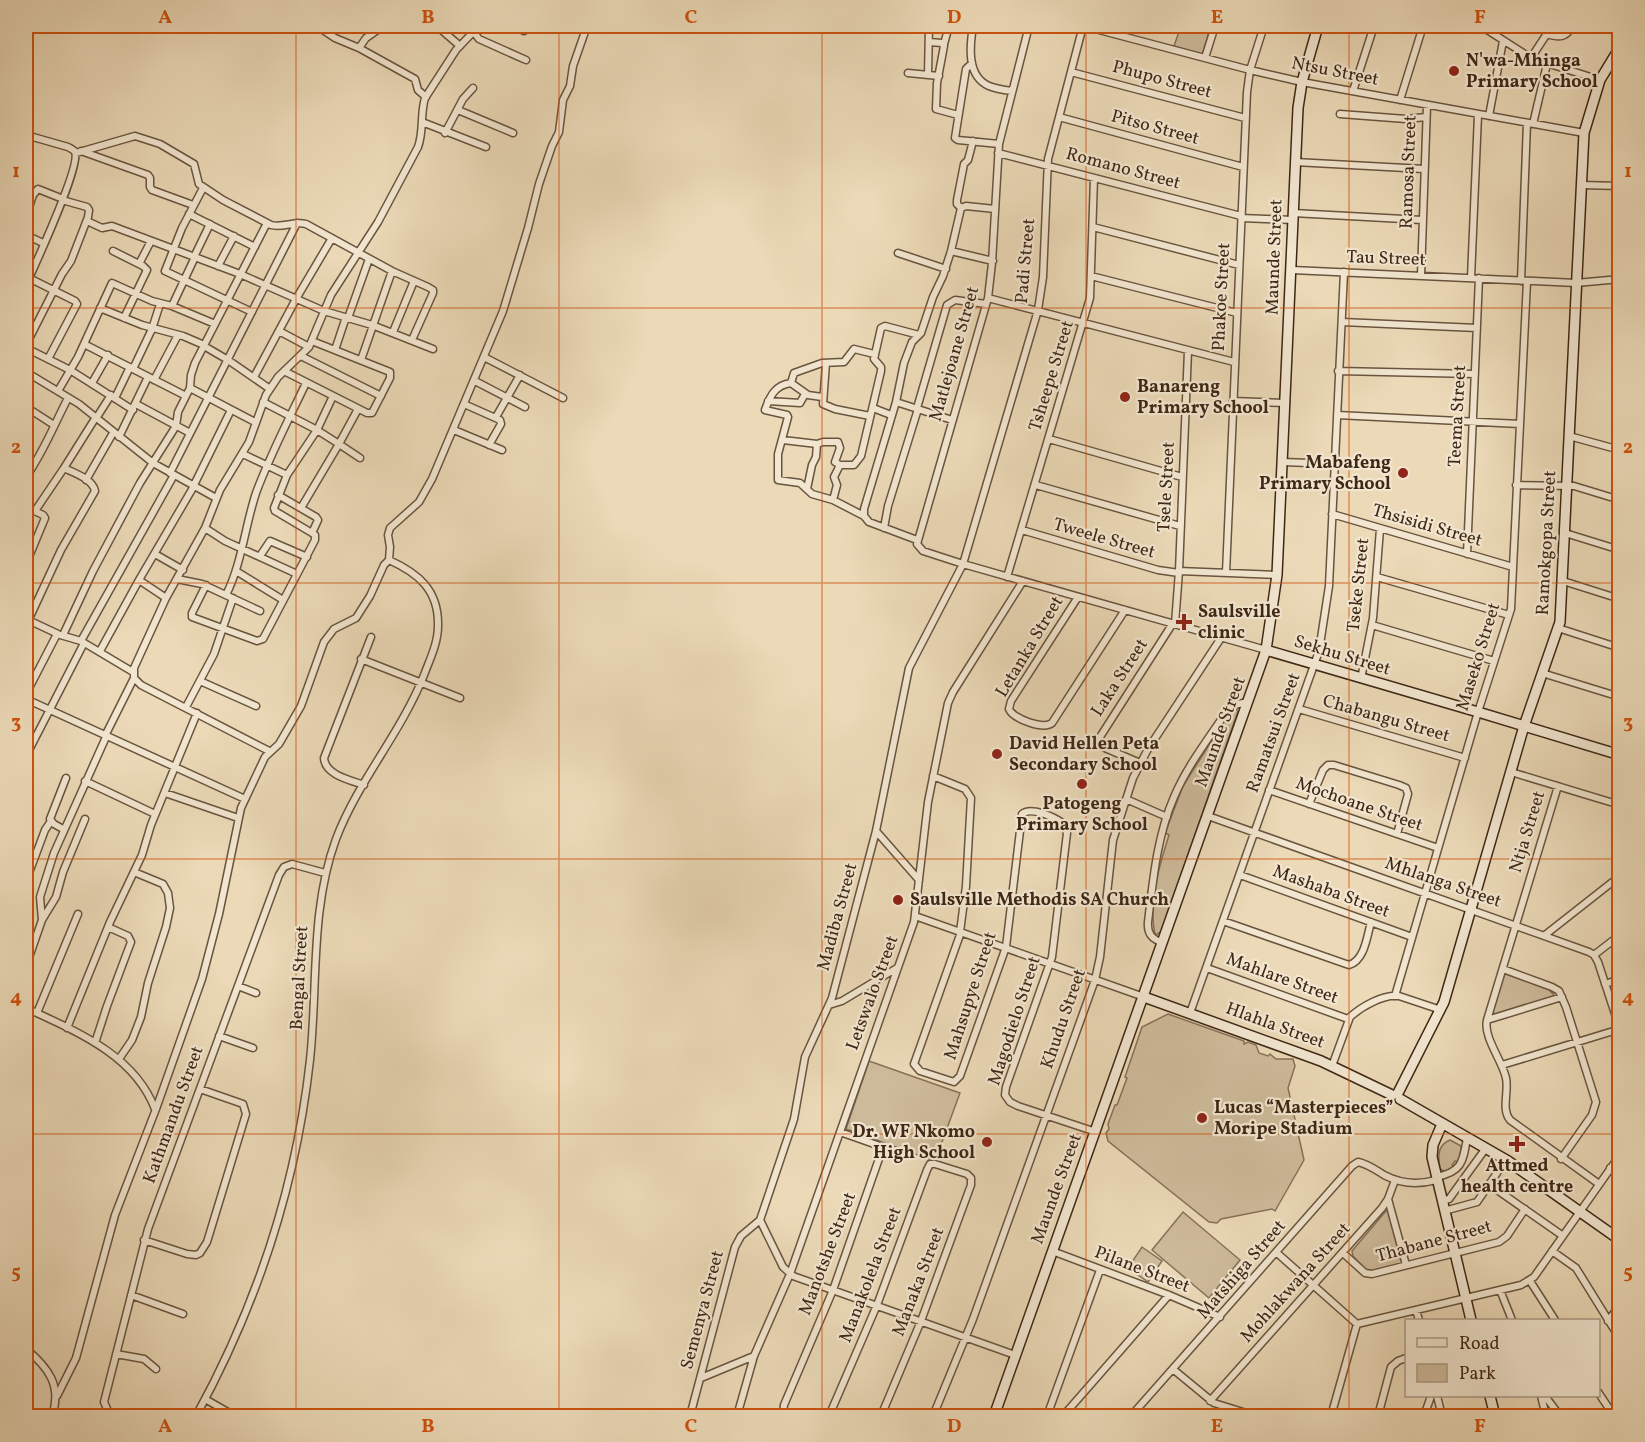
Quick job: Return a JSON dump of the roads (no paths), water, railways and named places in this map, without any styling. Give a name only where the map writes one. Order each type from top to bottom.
[{"type":"street","points":[[317,26],[335,39],[359,48],[415,79],[418,90],[426,97]]},
{"type":"street","points":[[359,48],[366,38],[383,26]]},
{"type":"street","points":[[437,26],[460,46]]},
{"type":"street","points":[[514,26],[524,31],[529,26]]},
{"type":"street","points":[[52,1416],[57,1396],[70,1374],[78,1352],[111,1226],[156,1109],[210,949],[238,818],[245,799],[260,765],[269,751],[279,744],[301,706],[322,646],[328,636],[334,629],[356,618],[370,596],[384,565],[389,560],[390,528],[419,502],[454,430],[503,310],[539,184],[559,132],[563,100],[570,86],[573,66],[587,26]]},
{"type":"street","points":[[928,75],[929,26]]},
{"type":"street","points":[[949,26],[944,44],[936,109],[958,115]]},
{"type":"street","points":[[973,26],[970,51],[972,63],[983,82],[991,87],[1012,91]]},
{"type":"street","name":"Matlejoane Street","points":[[917,543],[987,301],[993,261],[999,144],[1029,26]]},
{"type":"street","name":"Ntsu Street","points":[[1084,26],[1302,82],[1584,133]]},
{"type":"street","name":"Padi Street","points":[[963,564],[1038,310],[1044,277],[1047,165],[1084,26]]},
{"type":"street","points":[[1205,58],[1215,26]]},
{"type":"street","name":"Phakoe Street","points":[[1226,573],[1245,118],[1250,70],[1264,26]]},
{"type":"street","name":"Maunde Street","points":[[994,1416],[1266,651],[1277,575],[1295,162],[1302,82],[1318,26]]},
{"type":"street","points":[[1353,91],[1374,26]]},
{"type":"street","points":[[1400,100],[1423,26]]},
{"type":"street","points":[[1481,26],[1531,58],[1600,80]]},
{"type":"street","points":[[1491,33],[1496,26]]},
{"type":"street","points":[[1531,58],[1551,26]]},
{"type":"street","points":[[1546,34],[1561,37],[1567,35],[1573,26]]},
{"type":"street","points":[[42,920],[39,904],[41,889],[63,829],[134,675],[166,598],[205,528],[216,498],[243,454],[270,389],[311,344],[336,285],[378,222],[418,147],[422,134],[423,106],[426,97],[474,27]]},
{"type":"street","points":[[474,27],[479,39],[526,60]]},
{"type":"street","points":[[1489,116],[1503,41]]},
{"type":"street","points":[[929,42],[944,44]]},
{"type":"street","name":"Ramokgopa Street","points":[[1396,1096],[1441,1010],[1524,726],[1558,628],[1563,581],[1584,133],[1600,80],[1620,47]]},
{"type":"street","points":[[972,63],[966,69],[954,138],[999,144]]},
{"type":"street","name":"Maseko Street","points":[[1395,996],[1478,712],[1509,615],[1520,424],[1530,123],[1547,63]]},
{"type":"street","name":"Phupo Street","points":[[1071,72],[1245,118]]},
{"type":"street","points":[[908,73],[939,76]]},
{"type":"street","points":[[445,133],[473,88]]},
{"type":"street","name":"Ramosa Street","points":[[1421,275],[1427,106]]},
{"type":"street","points":[[458,110],[513,133]]},
{"type":"street","name":"Ntsu Street","points":[[1340,114],[1396,118],[1426,117]]},
{"type":"street","points":[[1471,278],[1478,115]]},
{"type":"street","name":"Pitso Street","points":[[1059,117],[1243,167]]},
{"type":"street","points":[[422,122],[445,133],[486,147]]},
{"type":"street","points":[[26,135],[148,175],[150,188],[193,205]]},
{"type":"street","points":[[78,152],[127,138],[143,138],[160,144],[194,164],[197,181],[202,188],[267,223],[279,226],[297,223],[312,226],[392,271],[431,288],[433,293],[412,340]]},
{"type":"street","points":[[961,208],[957,200],[964,164],[968,160],[972,141]]},
{"type":"street","points":[[48,359],[77,304],[75,301],[27,281],[63,200],[78,152]]},
{"type":"street","name":"Romano Street","points":[[998,153],[1241,217],[1293,216],[1422,220]]},
{"type":"street","points":[[1295,162],[1424,169]]},
{"type":"street","name":"Tsheepe Street","points":[[1007,577],[1090,298],[1094,178]]},
{"type":"street","points":[[1581,185],[1620,186]]},
{"type":"street","points":[[202,188],[165,272],[252,312]]},
{"type":"street","points":[[26,218],[33,195],[38,189],[89,208],[87,221],[71,261],[53,291],[26,347],[113,396],[190,434]]},
{"type":"street","points":[[961,208],[966,206],[995,209]]},
{"type":"street","points":[[864,516],[864,509],[896,402],[901,373],[908,351],[914,339],[919,335],[946,269],[961,208]]},
{"type":"street","points":[[189,214],[255,247]]},
{"type":"street","points":[[87,221],[102,228],[114,227],[240,274],[324,311],[393,332],[433,349]]},
{"type":"street","points":[[26,694],[153,463],[176,426],[178,412],[190,388],[192,370],[267,223]]},
{"type":"street","points":[[26,756],[82,642],[172,474],[297,223]]},
{"type":"street","points":[[172,306],[210,224]]},
{"type":"street","points":[[1093,227],[1239,265]]},
{"type":"street","points":[[26,235],[43,243]]},
{"type":"street","points":[[219,266],[234,236]]},
{"type":"street","points":[[254,376],[332,238]]},
{"type":"street","points":[[139,264],[151,241]]},
{"type":"street","points":[[113,251],[139,264],[147,272],[124,318]]},
{"type":"street","points":[[951,251],[993,261]]},
{"type":"street","points":[[898,253],[946,269]]},
{"type":"street","points":[[335,350],[369,259]]},
{"type":"street","name":"Tau Street","points":[[1292,270],[1576,283],[1620,279]]},
{"type":"street","points":[[361,360],[392,271]]},
{"type":"street","name":"Ramatsui Street","points":[[1190,1013],[1315,665],[1328,600],[1344,272]]},
{"type":"street","points":[[1091,276],[1237,313]]},
{"type":"street","name":"Teema Street","points":[[1467,554],[1479,278]]},
{"type":"street","points":[[393,332],[414,281]]},
{"type":"street","points":[[58,391],[84,344],[112,283],[215,324]]},
{"type":"street","points":[[884,528],[947,305],[955,300],[987,301],[1038,310],[1234,362]]},
{"type":"street","points":[[35,511],[96,417],[132,368],[152,329],[160,304]]},
{"type":"street","points":[[100,308],[152,329],[178,335],[204,345],[254,376],[270,389]]},
{"type":"street","points":[[1342,322],[1477,328]]},
{"type":"street","points":[[792,403],[787,415],[783,440],[817,444],[839,443],[835,462],[840,465],[851,465],[860,458],[882,369],[874,360],[880,329],[884,326],[919,335]]},
{"type":"street","points":[[279,331],[390,372],[390,378],[370,414],[284,371]]},
{"type":"street","points":[[86,480],[135,407],[178,335]]},
{"type":"street","points":[[84,344],[186,396]]},
{"type":"street","points":[[791,384],[794,373],[817,364],[844,362],[855,349],[874,354]]},
{"type":"street","name":"Tsele Street","points":[[1174,624],[1179,572],[1188,351]]},
{"type":"street","points":[[92,383],[108,355]]},
{"type":"street","points":[[301,356],[381,396]]},
{"type":"street","points":[[484,357],[563,398]]},
{"type":"street","points":[[826,363],[823,404],[827,407],[870,416]]},
{"type":"street","points":[[1338,371],[1475,374]]},
{"type":"street","points":[[26,372],[96,417],[153,463],[216,498]]},
{"type":"street","points":[[496,417],[520,375]]},
{"type":"street","points":[[475,381],[525,407]]},
{"type":"street","points":[[186,707],[214,654],[223,630],[254,500],[267,466],[306,382]]},
{"type":"street","points":[[791,384],[805,394],[822,398]]},
{"type":"street","points":[[787,415],[766,412],[765,409],[775,389],[791,384]]},
{"type":"street","points":[[190,388],[255,422]]},
{"type":"street","points":[[768,401],[800,403],[805,394]]},
{"type":"street","points":[[206,585],[192,617],[260,642],[265,638],[316,537],[312,532],[275,511],[274,504],[287,475],[317,430],[333,396]]},
{"type":"street","points":[[26,477],[43,451],[69,398]]},
{"type":"street","points":[[1233,401],[1286,403]]},
{"type":"street","points":[[263,402],[317,430],[360,458]]},
{"type":"street","points":[[896,402],[952,420]]},
{"type":"street","points":[[1569,436],[1618,450],[1620,402]]},
{"type":"street","points":[[464,404],[496,417],[501,422],[489,444]]},
{"type":"street","points":[[26,407],[54,425]]},
{"type":"street","points":[[873,408],[891,415]]},
{"type":"street","points":[[301,508],[358,409]]},
{"type":"street","points":[[100,651],[194,486],[231,410]]},
{"type":"street","points":[[26,423],[32,411]]},
{"type":"street","points":[[1337,415],[1520,424]]},
{"type":"street","points":[[454,430],[502,450]]},
{"type":"street","points":[[1049,439],[1182,477]]},
{"type":"street","name":"Sekhu Street","points":[[783,440],[778,454],[778,480],[797,482],[812,494],[833,500],[864,516],[869,522],[917,543],[923,551],[1620,755]]},
{"type":"street","points":[[807,489],[816,457],[817,444]]},
{"type":"street","points":[[243,454],[287,475]]},
{"type":"street","points":[[1282,462],[1335,464]]},
{"type":"street","points":[[833,500],[837,485],[834,477],[840,465]]},
{"type":"street","points":[[64,468],[94,485],[95,491],[61,550],[27,621],[100,651],[134,675],[138,683],[269,751]]},
{"type":"street","points":[[1036,484],[1180,526]]},
{"type":"street","points":[[1516,485],[1566,485],[1620,500]]},
{"type":"street","points":[[278,495],[317,518],[312,532]]},
{"type":"street","points":[[26,507],[45,518],[26,564]]},
{"type":"street","name":"Thsisidi Street","points":[[1332,514],[1513,567]]},
{"type":"street","points":[[205,528],[218,538],[297,574]]},
{"type":"street","name":"Tseke Street","points":[[1360,679],[1372,625],[1380,529]]},
{"type":"street","name":"Tweele Street","points":[[1022,530],[1158,570],[1277,575]]},
{"type":"street","points":[[1564,533],[1620,550]]},
{"type":"street","points":[[260,556],[267,544],[272,541],[307,557]]},
{"type":"street","points":[[154,554],[183,570]]},
{"type":"street","name":"Bengal Street","points":[[196,1416],[232,1347],[258,1283],[272,1244],[292,1172],[308,1082],[318,918],[325,873],[343,824],[363,785],[401,723],[421,683],[436,638],[437,614],[427,587],[411,571],[389,560]]},
{"type":"street","name":"Madiba Street","points":[[760,1220],[794,1119],[805,1057],[829,1005],[876,831],[909,668],[963,564]]},
{"type":"street","points":[[236,571],[283,600]]},
{"type":"street","points":[[1377,577],[1509,615]]},
{"type":"street","points":[[177,579],[206,585],[260,611]]},
{"type":"street","points":[[139,580],[166,598]]},
{"type":"street","points":[[1563,581],[1620,600]]},
{"type":"street","name":"Letswalo Street","points":[[737,1416],[754,1356],[789,1274],[915,916],[928,802],[946,711],[953,692],[1023,582]]},
{"type":"street","name":"Letanka Street","points":[[1078,597],[1011,701],[1010,712],[1015,716],[1043,726],[1050,726],[1125,610]]},
{"type":"street","name":"Laka Street","points":[[1140,763],[1105,748],[1100,744],[1100,737],[1174,624]]},
{"type":"street","points":[[1372,625],[1494,661]]},
{"type":"street","points":[[1558,628],[1620,648]]},
{"type":"street","points":[[363,785],[330,770],[324,763],[324,758],[371,637]]},
{"type":"street","name":"Khudu Street","points":[[933,1416],[966,1337],[1095,980],[1100,957],[1112,850],[1126,799],[1140,763],[1221,638]]},
{"type":"street","points":[[361,659],[460,698]]},
{"type":"street","points":[[1542,673],[1620,697]]},
{"type":"street","points":[[200,681],[256,706]]},
{"type":"street","points":[[26,699],[245,799]]},
{"type":"street","points":[[1163,943],[1151,936],[1148,922],[1156,862],[1167,817],[1182,781],[1227,711],[1234,705],[1249,702]]},
{"type":"street","name":"Chabangu Street","points":[[1299,709],[1465,758]]},
{"type":"street","points":[[67,1028],[108,927],[145,847],[155,814],[197,713]]},
{"type":"street","points":[[1310,804],[1323,770],[1330,765],[1399,785],[1406,788],[1408,794],[1397,834]]},
{"type":"street","points":[[1511,772],[1620,805]]},
{"type":"street","points":[[933,776],[965,789],[971,798],[960,932]]},
{"type":"street","points":[[26,881],[66,778]]},
{"type":"street","points":[[85,781],[155,814]]},
{"type":"street","name":"Ntja Street","points":[[1487,1023],[1558,786]]},
{"type":"street","name":"Mochoane Street","points":[[1269,790],[1438,848]]},
{"type":"street","points":[[165,793],[238,818]]},
{"type":"street","points":[[1126,799],[1167,817]]},
{"type":"street","name":"Mahsupye Street","points":[[960,932],[914,1062],[916,1068],[954,1082],[960,1076],[1006,947],[1020,817],[1023,812],[1029,810],[1044,815]]},
{"type":"street","name":"Magodielo Street","points":[[1044,815],[1061,822],[1066,829],[1050,964],[1005,1091],[1007,1098],[1013,1104],[1047,1116]]},
{"type":"street","name":"Mhlanga Street","points":[[1208,816],[1515,924],[1594,955]]},
{"type":"street","points":[[26,966],[42,920],[56,897],[63,872],[85,819]]},
{"type":"street","points":[[51,821],[63,829]]},
{"type":"street","points":[[876,831],[919,880]]},
{"type":"street","name":"Kathmandu Street","points":[[115,1416],[106,1409],[104,1402],[144,1240],[284,867],[292,864],[325,873]]},
{"type":"street","points":[[119,1059],[132,1040],[141,1017],[148,983],[170,908],[168,893],[163,884],[134,872]]},
{"type":"street","name":"Mashaba Street","points":[[1240,875],[1412,937]]},
{"type":"street","points":[[1545,935],[1620,876]]},
{"type":"street","points":[[37,1013],[78,914]]},
{"type":"street","points":[[915,916],[1144,997]]},
{"type":"street","points":[[1223,921],[1349,965],[1355,963],[1360,957],[1371,922]]},
{"type":"street","points":[[95,1043],[131,942],[128,936],[108,927]]},
{"type":"street","points":[[1502,1065],[1620,1029],[1594,955],[1620,935]]},
{"type":"street","points":[[829,1005],[842,1001],[897,968]]},
{"type":"street","name":"Mahlare Street","points":[[1207,968],[1348,1019]]},
{"type":"street","points":[[1503,969],[1558,991],[1562,997],[1596,1102],[1596,1107],[1561,1159]]},
{"type":"street","points":[[1605,984],[1620,979]]},
{"type":"street","points":[[238,986],[256,993]]},
{"type":"street","points":[[1332,1066],[1348,1019],[1380,999],[1395,996],[1441,1010]]},
{"type":"street","name":"Hlahla Street","points":[[1144,997],[1332,1066],[1396,1096],[1509,1161],[1620,1240]]},
{"type":"street","points":[[1562,997],[1487,1023],[1488,1037],[1502,1065],[1508,1090],[1506,1116],[1561,1159],[1599,1184]]},
{"type":"street","points":[[26,1008],[95,1043],[119,1059],[142,1084],[156,1109]]},
{"type":"street","points":[[219,1036],[253,1048]]},
{"type":"street","points":[[144,1240],[192,1255],[200,1253],[207,1242],[246,1114],[243,1104],[200,1089]]},
{"type":"street","points":[[1047,1116],[1096,1132]]},
{"type":"street","points":[[1442,1124],[1432,1150],[1436,1178],[1471,1319]]},
{"type":"street","name":"Manotshe Street","points":[[784,1414],[833,1290],[881,1150],[877,1145],[840,1132]]},
{"type":"street","points":[[1395,1180],[1416,1184],[1452,1173],[1464,1154],[1467,1138]]},
{"type":"street","points":[[1443,1206],[1486,1148]]},
{"type":"street","points":[[1357,1324],[1530,1281],[1620,1155]]},
{"type":"street","name":"Matshiga Street","points":[[1131,1416],[1352,1166],[1362,1163],[1395,1180]]},
{"type":"street","name":"Manakolela Street","points":[[829,1416],[877,1305],[928,1168],[932,1164],[951,1169]]},
{"type":"street","points":[[1610,1168],[1620,1175]]},
{"type":"street","name":"Manaka Street","points":[[881,1416],[921,1321],[971,1185],[969,1176],[951,1169]]},
{"type":"street","points":[[1443,1206],[1474,1204],[1499,1170]]},
{"type":"street","name":"Mohlakwana Street","points":[[1210,1401],[1343,1253],[1388,1199],[1395,1180]]},
{"type":"street","points":[[1490,1185],[1563,1236]]},
{"type":"street","points":[[1388,1199],[1406,1265]]},
{"type":"street","name":"Thabane Street","points":[[1343,1253],[1367,1274],[1455,1254],[1503,1239],[1526,1209]]},
{"type":"street","points":[[760,1220],[780,1262],[789,1274],[1015,1355]]},
{"type":"street","name":"Semenya Street","points":[[690,1416],[735,1247],[741,1236],[760,1220]]},
{"type":"street","name":"Pilane Street","points":[[1052,1251],[1169,1295],[1220,1317]]},
{"type":"street","points":[[1552,1251],[1576,1268],[1620,1339]]},
{"type":"street","points":[[1277,1253],[1357,1324]]},
{"type":"street","points":[[1047,1416],[1100,1270]]},
{"type":"street","points":[[1530,1281],[1554,1319]]},
{"type":"street","points":[[1500,1290],[1512,1319]]},
{"type":"street","points":[[130,1294],[183,1314]]},
{"type":"street","points":[[1063,1416],[1169,1295]]},
{"type":"street","points":[[1608,1321],[1620,1305]]},
{"type":"street","points":[[1416,1310],[1419,1319]]},
{"type":"street","points":[[1331,1416],[1357,1324]]},
{"type":"street","points":[[26,1348],[50,1376],[57,1396]]},
{"type":"street","points":[[116,1354],[144,1359],[156,1370]]},
{"type":"street","points":[[701,1378],[754,1356]]},
{"type":"street","points":[[1378,1416],[1391,1367],[1405,1359]]},
{"type":"street","points":[[1174,1370],[1210,1401],[1256,1416]]},
{"type":"street","points":[[1600,1394],[1614,1416]]},
{"type":"street","points":[[1425,1416],[1430,1397]]},
{"type":"street","points":[[1437,1397],[1442,1416]]},
{"type":"street","points":[[1490,1397],[1495,1416]]},
{"type":"street","points":[[1543,1397],[1546,1416]]},
{"type":"street","points":[[1545,1397],[1560,1416]]},
{"type":"street","points":[[205,1399],[233,1415]]},
{"type":"place","name":"N'wa-Mhinga Primary School","points":[[1454,71]]},
{"type":"place","name":"Banareng Primary School","points":[[1125,397]]},
{"type":"place","name":"Mabafeng Primary School","points":[[1403,473]]},
{"type":"place","name":"Saulsville clinic","points":[[1184,622]]},
{"type":"place","name":"David Hellen Peta Secondary School","points":[[997,754]]},
{"type":"place","name":"Patogeng Primary School","points":[[1082,784]]},
{"type":"place","name":"Saulsville Methodis SA Church","points":[[898,900]]},
{"type":"place","name":"Lucas “Masterpieces” Moripe Stadium","points":[[1202,1118]]},
{"type":"place","name":"Dr. WF Nkomo High School","points":[[987,1142]]},
{"type":"place","name":"Attmed health centre","points":[[1517,1144]]}]
